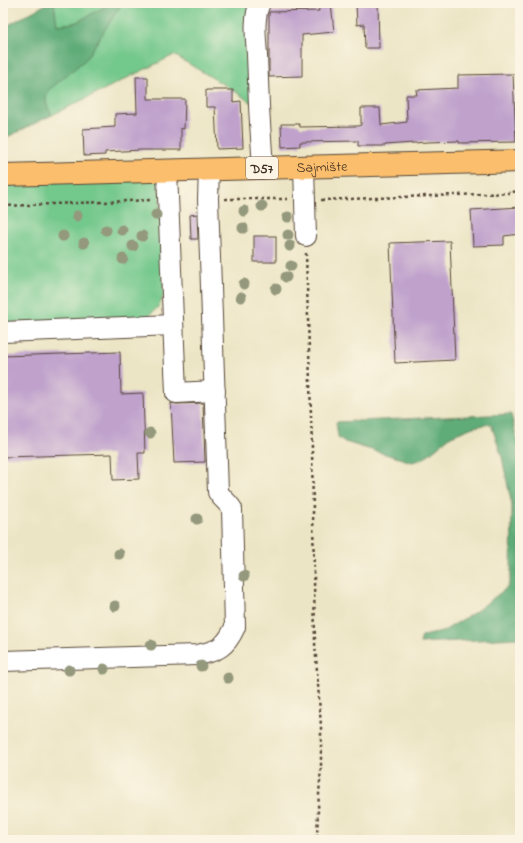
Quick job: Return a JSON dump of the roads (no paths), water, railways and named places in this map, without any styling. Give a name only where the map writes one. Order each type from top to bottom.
[{"type":"main road","name":"Sajmište","points":[[3,175],[520,161]]},
{"type":"street","points":[[260,3],[257,10],[256,38],[263,168]]},
{"type":"street","points":[[304,167],[306,236]]},
{"type":"street","points":[[3,661],[197,655],[211,653],[221,648],[230,637],[235,627],[232,509],[228,502],[222,498],[218,492],[208,199],[209,170]]},
{"type":"street","points":[[167,171],[176,392],[215,392]]},
{"type":"street","points":[[3,332],[173,325]]}]
